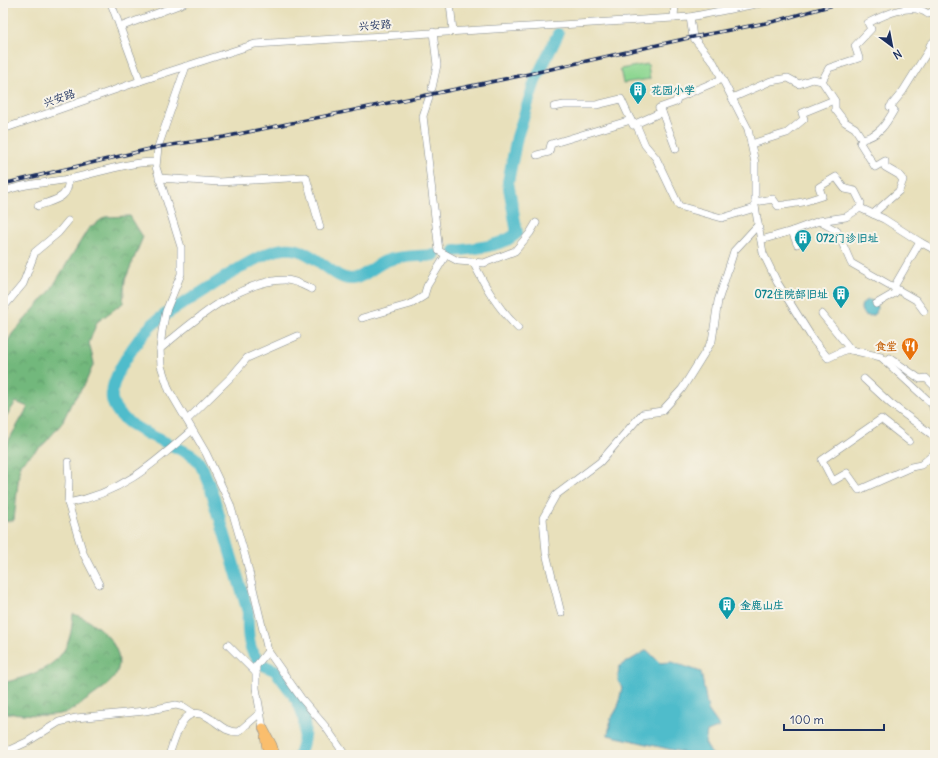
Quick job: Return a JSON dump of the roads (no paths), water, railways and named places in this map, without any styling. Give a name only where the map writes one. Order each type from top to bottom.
[{"type":"main road","points":[[263,728],[268,755]]},
{"type":"main road","points":[[263,728],[272,745],[275,755]]},
{"type":"street","points":[[111,3],[140,81]]},
{"type":"street","points":[[120,27],[184,3]]},
{"type":"street","points":[[450,3],[453,31]]},
{"type":"street","points":[[674,18],[675,3]]},
{"type":"street","name":"兴安路","points":[[3,129],[140,81],[256,44],[690,17],[757,4]]},
{"type":"street","points":[[822,81],[829,68],[858,58],[855,46],[871,29],[868,23],[886,14],[913,8],[923,10],[928,14],[935,10]]},
{"type":"street","points":[[690,17],[693,37],[714,63],[748,129],[755,163],[755,205],[761,240],[768,265],[814,341],[828,358],[847,349],[881,357],[934,404],[935,414]]},
{"type":"street","points":[[432,88],[437,65],[433,32]]},
{"type":"street","points":[[863,139],[872,137],[883,128],[894,110],[890,107],[907,85],[928,51],[930,45],[935,40]]},
{"type":"street","points":[[186,66],[158,147],[156,162],[181,247],[181,274],[166,314],[162,331],[160,349],[161,366],[166,382],[206,453],[230,504],[246,559],[268,651],[301,698],[325,726],[345,755]]},
{"type":"street","points":[[732,98],[771,81],[788,78],[799,84],[813,79],[822,81],[834,100],[835,109],[845,122],[855,128],[863,139]]},
{"type":"street","points":[[676,149],[662,112],[659,108],[676,102],[677,98],[722,79]]},
{"type":"street","points":[[428,98],[424,116],[439,252],[458,261],[484,262],[515,251],[530,234],[536,223]]},
{"type":"street","points":[[554,107],[564,105],[596,105],[621,99],[645,145],[656,158],[680,206],[722,218],[773,199],[778,206],[803,202],[822,196],[819,187],[836,177],[845,189],[855,191],[861,203],[860,208]]},
{"type":"street","points":[[751,144],[787,133],[804,119],[802,113],[834,100]]},
{"type":"street","points":[[537,155],[549,152],[551,144],[633,122],[662,112]]},
{"type":"street","points":[[863,139],[860,143],[875,167],[885,161],[885,167],[899,175],[903,180],[899,191],[873,214]]},
{"type":"street","points":[[3,192],[13,188],[68,179],[142,162],[156,162]]},
{"type":"street","points":[[160,178],[219,182],[306,177],[320,227]]},
{"type":"street","points":[[38,206],[65,194],[69,188],[68,179]]},
{"type":"street","points":[[860,208],[884,219],[935,250]]},
{"type":"street","points":[[761,240],[819,221],[846,217],[860,208]]},
{"type":"street","points":[[3,308],[23,284],[35,252],[58,233],[68,221]]},
{"type":"street","points":[[819,221],[837,232],[851,263],[916,300],[924,311]]},
{"type":"street","points":[[561,613],[546,554],[543,518],[556,495],[600,462],[642,414],[662,411],[682,389],[712,341],[718,301],[734,251],[758,225]]},
{"type":"street","points":[[792,231],[797,244]]},
{"type":"street","points":[[876,304],[895,293],[894,288],[920,242]]},
{"type":"street","points":[[362,318],[411,304],[424,296],[427,286],[446,255]]},
{"type":"street","points":[[473,262],[488,292],[502,311],[518,328]]},
{"type":"street","points":[[160,349],[214,306],[242,291],[269,282],[286,280],[300,283],[311,289]]},
{"type":"street","points":[[822,314],[851,350]]},
{"type":"street","points":[[187,420],[232,376],[246,358],[297,336]]},
{"type":"street","points":[[890,358],[920,379],[926,378],[935,387]]},
{"type":"street","points":[[864,379],[891,404],[935,437]]},
{"type":"street","points":[[909,441],[880,419],[822,460],[833,481],[847,473],[859,490],[911,466],[921,465],[935,453]]},
{"type":"street","points":[[68,503],[88,499],[132,480],[192,430]]},
{"type":"street","points":[[68,462],[68,503],[83,553],[99,584]]},
{"type":"street","points":[[228,645],[256,669]]},
{"type":"street","points":[[263,728],[256,688],[256,669],[268,651]]},
{"type":"street","points":[[3,753],[27,742],[59,722],[76,718],[176,706],[184,707],[193,713]]},
{"type":"street","points":[[169,755],[180,724],[186,716],[193,713],[200,713],[231,732],[238,732],[260,713]]},
{"type":"water","points":[[869,300],[876,305],[877,308],[872,315],[869,316],[862,311],[861,308],[866,301]]},
{"type":"water","points":[[647,650],[660,663],[672,662],[701,672],[708,710],[720,727],[707,732],[705,743],[712,755],[695,755],[608,735],[611,719],[618,707],[622,687],[618,681],[619,667]]},
{"type":"waterway","points":[[455,251],[496,244],[511,238],[517,233],[508,182],[517,137],[535,81],[558,34]]},
{"type":"waterway","points":[[299,755],[305,730],[301,709],[290,690],[275,670],[259,661],[251,647],[248,630],[248,612],[211,489],[202,467],[194,457],[135,427],[124,419],[116,410],[112,399],[112,390],[115,380],[126,359],[153,324],[173,309],[238,269],[274,251],[284,249],[304,253],[337,275],[352,279],[361,276],[382,263],[392,259],[434,255]]},
{"type":"railway","points":[[3,184],[158,147],[224,137],[529,74],[693,37],[776,21],[840,3]]},
{"type":"place","name":"花园小学","points":[[638,105]]},
{"type":"place","name":"072门诊旧址","points":[[803,253]]},
{"type":"place","name":"072住院部旧址","points":[[841,309]]},
{"type":"place","name":"食堂","points":[[910,361]]},
{"type":"place","name":"金鹿山庄","points":[[727,620]]}]
